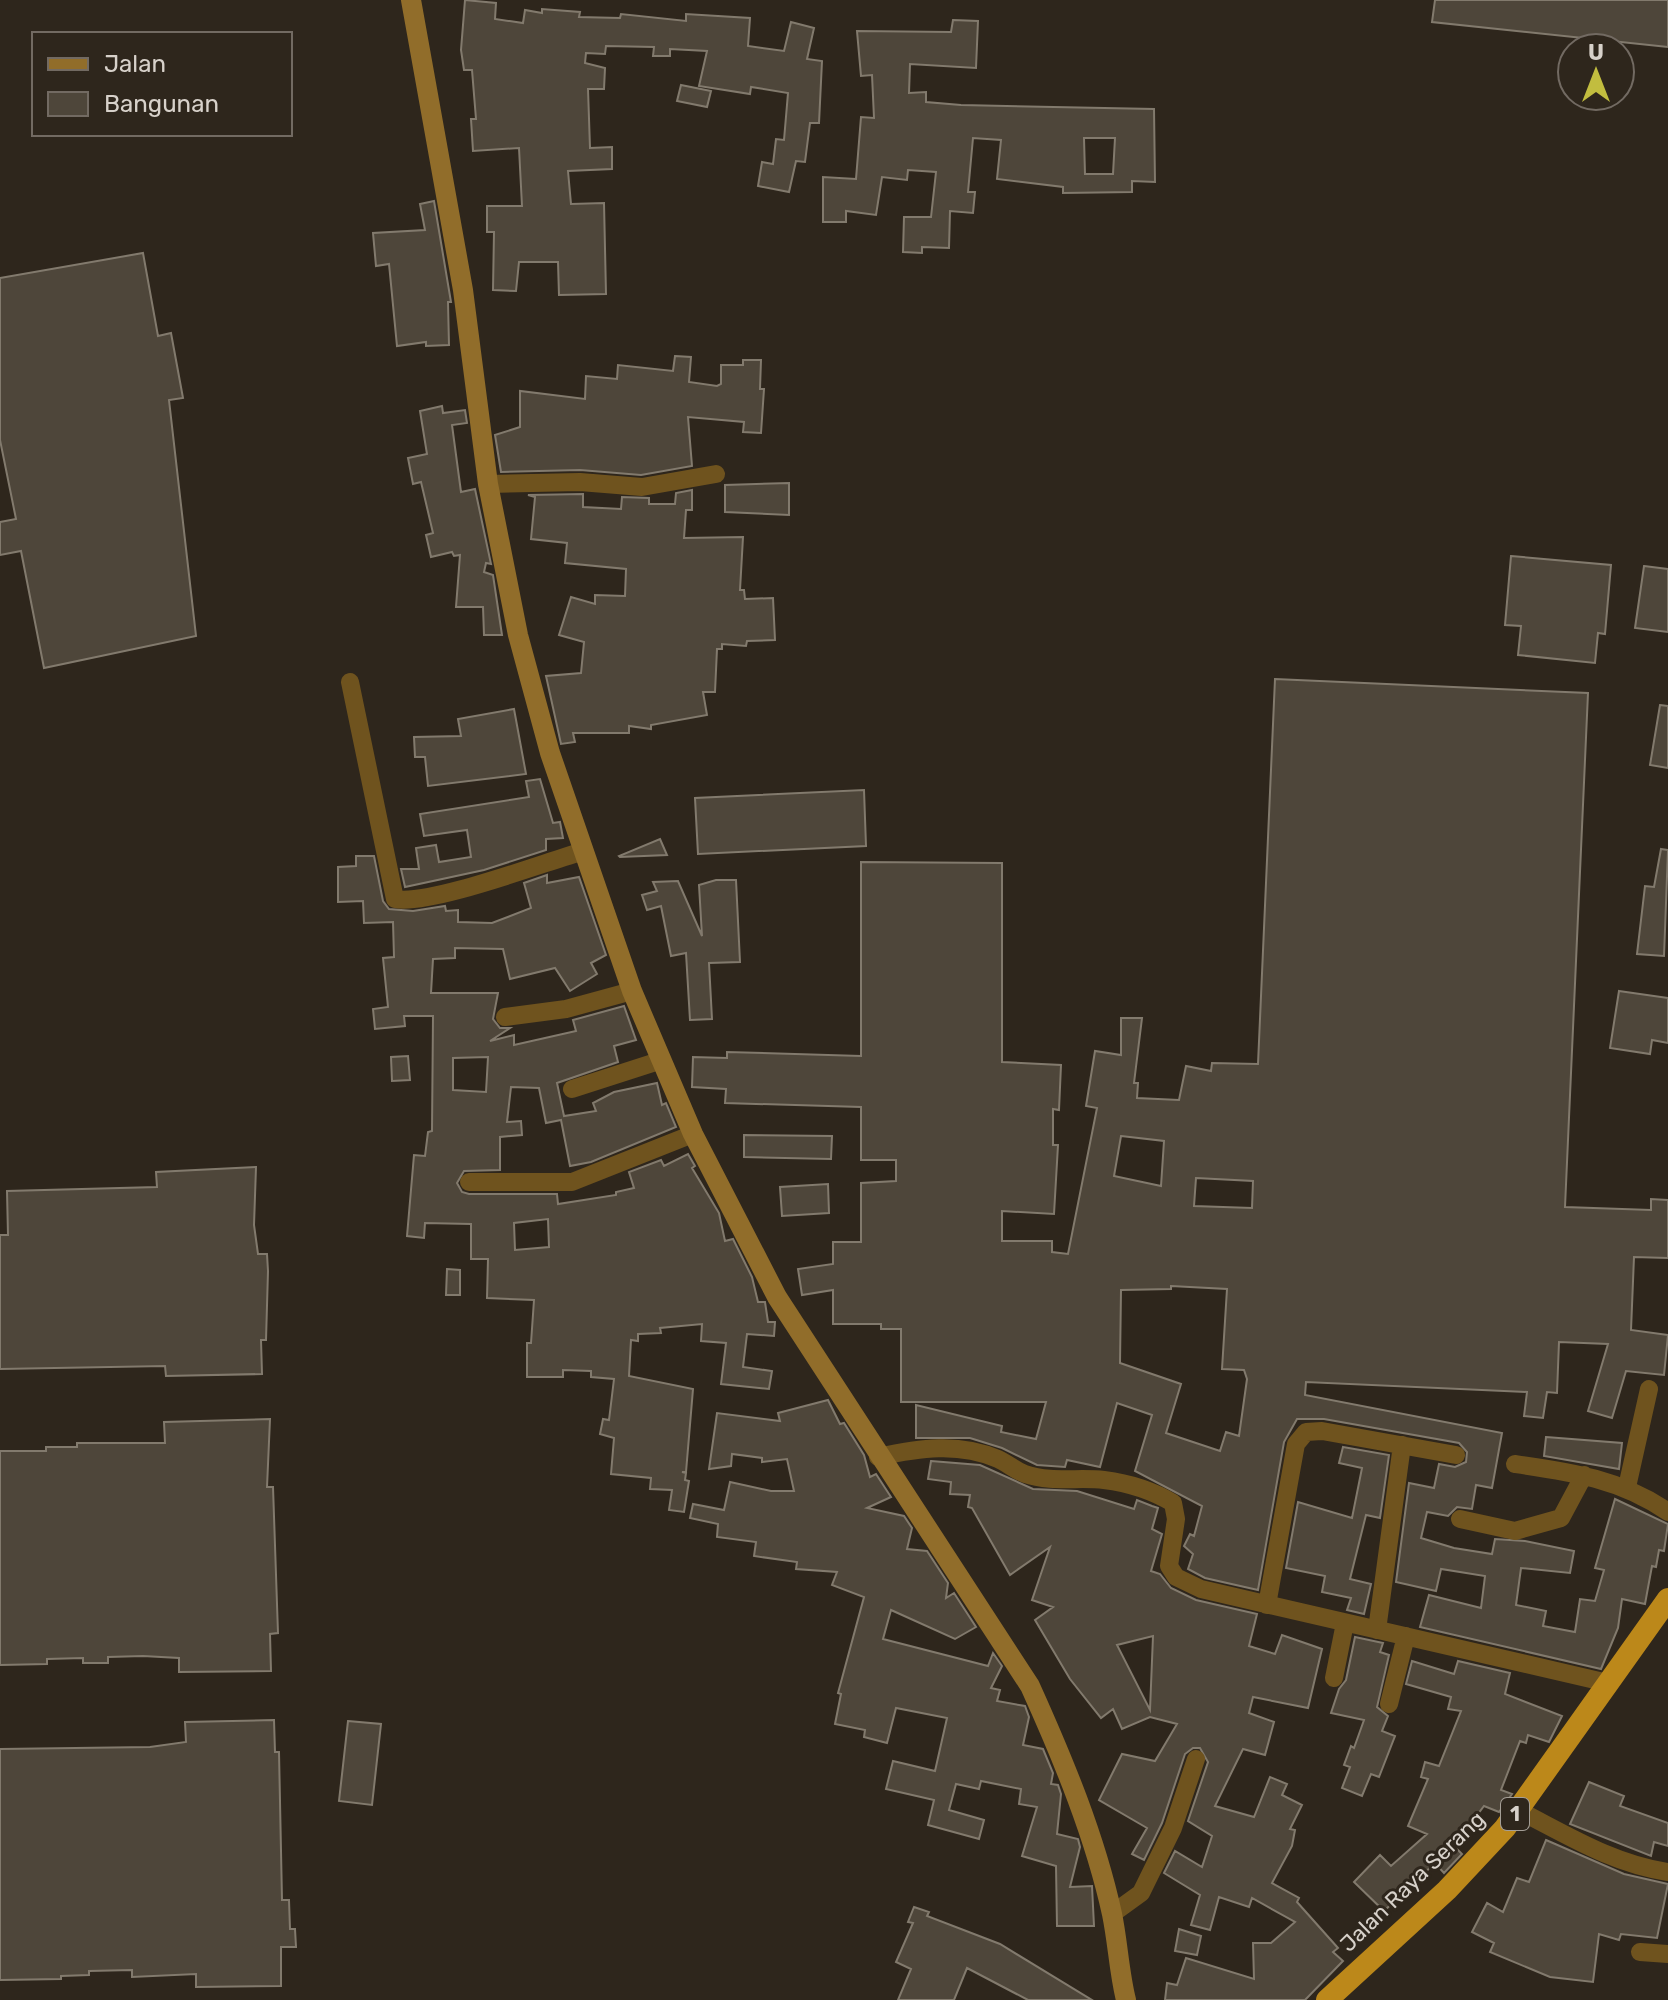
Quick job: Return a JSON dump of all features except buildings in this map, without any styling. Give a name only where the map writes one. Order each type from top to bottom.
[{"type":"highway","name":"Jalan Raya Serang","points":[[1327,2000],[1447,1890],[1518,1810],[1668,1599]]},
{"type":"main road","points":[[411,0],[463,290],[488,484],[518,635],[550,753],[632,991],[659,1061],[693,1134],[777,1297],[878,1457],[1030,1686],[1070,1782],[1112,1914],[1126,2000]]},
{"type":"street","points":[[488,484],[580,482],[642,487],[716,474]]},
{"type":"street","points":[[350,682],[395,899],[405,901],[457,889],[584,851]]},
{"type":"street","points":[[505,1017],[566,1009],[632,991]]},
{"type":"street","points":[[572,1089],[659,1061]]},
{"type":"street","points":[[469,1182],[572,1182],[693,1134]]},
{"type":"street","points":[[1627,1487],[1649,1389]]},
{"type":"street","points":[[1267,1605],[1296,1444],[1306,1432],[1322,1431],[1456,1455]]},
{"type":"street","points":[[1377,1630],[1402,1445]]},
{"type":"street","points":[[878,1457],[919,1448],[961,1448],[998,1459],[1025,1474],[1078,1482],[1102,1480],[1155,1492],[1173,1503],[1176,1519],[1169,1566],[1176,1577],[1201,1589],[1608,1683]]},
{"type":"street","points":[[1515,1464],[1584,1475],[1627,1487],[1668,1512]]},
{"type":"street","points":[[1460,1519],[1515,1531],[1561,1518],[1584,1475]]},
{"type":"street","points":[[1334,1678],[1345,1623]]},
{"type":"street","points":[[1389,1704],[1406,1636]]},
{"type":"street","points":[[1112,1914],[1141,1893],[1173,1828],[1196,1759]]},
{"type":"street","points":[[1518,1810],[1590,1848],[1638,1868],[1668,1872]]},
{"type":"street","points":[[1640,1952],[1668,1954]]}]
